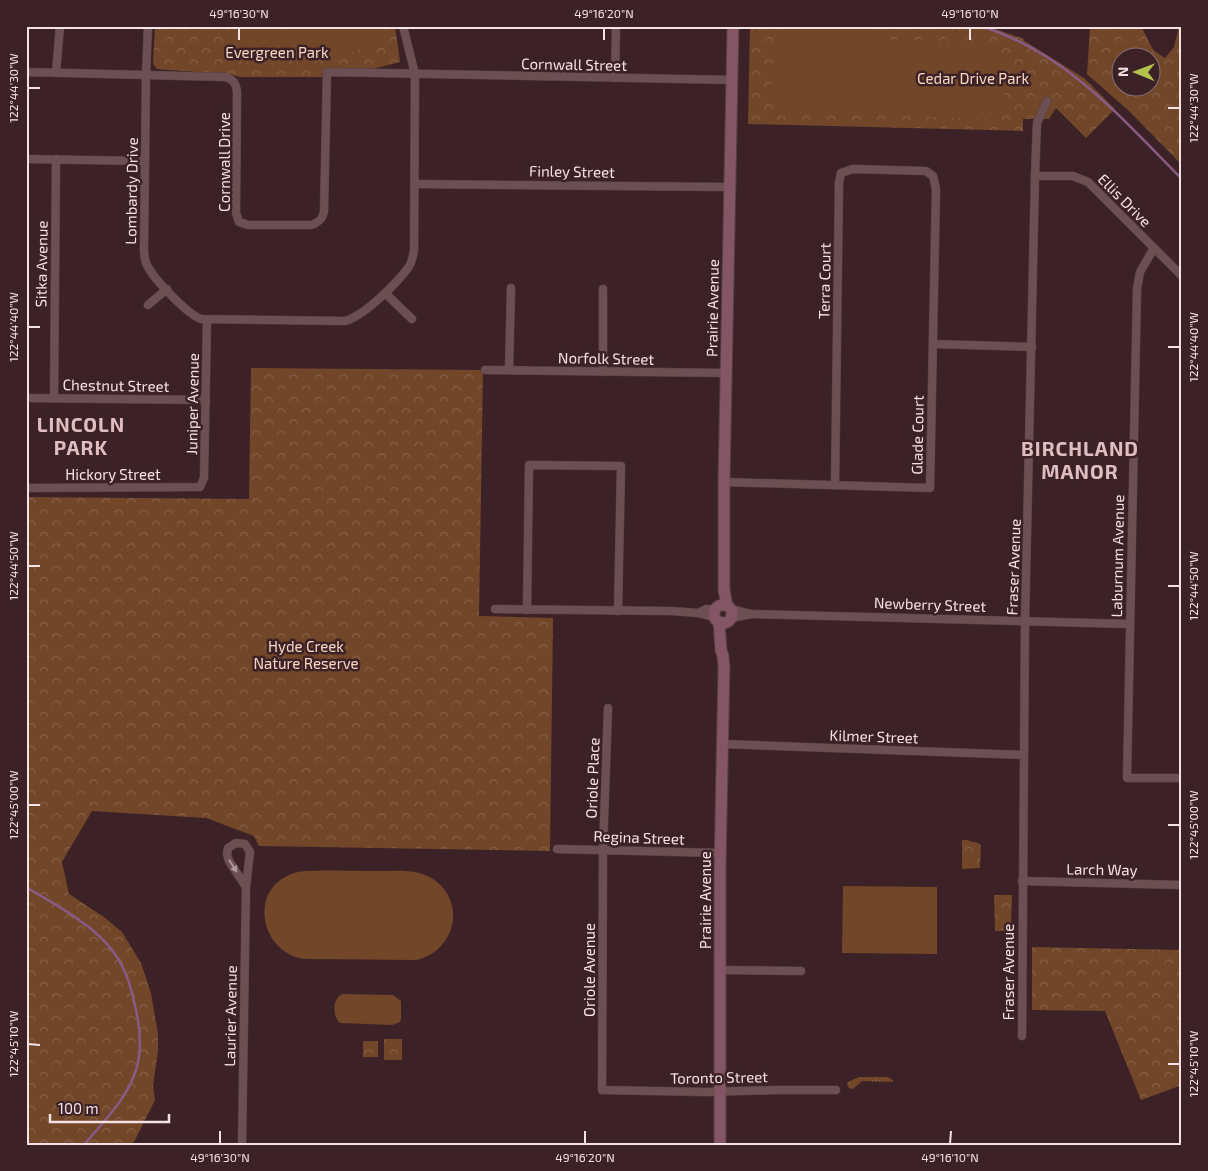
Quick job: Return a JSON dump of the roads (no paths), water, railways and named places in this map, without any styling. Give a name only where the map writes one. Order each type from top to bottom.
[{"type":"main road","name":"Prairie Avenue","points":[[720,1144],[720,853],[723,744],[723,656],[721,650],[724,590],[724,482],[733,26]]},
{"type":"street","points":[[56,73],[60,26]]},
{"type":"street","name":"Lombardy Drive","points":[[148,26],[144,255],[148,268],[191,314],[198,318],[208,320],[346,321],[360,315],[409,268],[414,250],[415,74],[403,26]]},
{"type":"street","points":[[615,78],[616,26]]},
{"type":"street","name":"Cornwall Drive","points":[[26,72],[225,77],[233,80],[237,92],[236,213],[237,219],[248,225],[310,225],[322,219],[324,212],[327,72],[415,74]]},
{"type":"street","name":"Cornwall Street","points":[[415,74],[732,80]]},
{"type":"street","name":"Fraser Avenue","points":[[1022,1036],[1025,622],[1035,176],[1037,123],[1048,101]]},
{"type":"street","points":[[26,159],[145,161]]},
{"type":"street","name":"Sitka Avenue","points":[[54,398],[56,160]]},
{"type":"street","name":"Terra Court","points":[[835,485],[839,183],[841,173],[853,170],[926,171],[933,176]]},
{"type":"street","name":"Glade Court","points":[[724,482],[930,488],[936,188],[933,176]]},
{"type":"street","name":"Ellis Drive","points":[[1035,176],[1073,176],[1084,179],[1182,276]]},
{"type":"street","name":"Finley Street","points":[[414,184],[730,187]]},
{"type":"street","name":"Laburnum Avenue","points":[[1154,248],[1140,272],[1137,288],[1127,778],[1182,778]]},
{"type":"street","points":[[509,370],[511,288]]},
{"type":"street","points":[[148,306],[167,289]]},
{"type":"street","points":[[603,289],[603,372]]},
{"type":"street","points":[[385,293],[412,319]]},
{"type":"street","name":"Juniper Avenue","points":[[200,487],[204,478],[208,320]]},
{"type":"street","points":[[933,344],[1032,347]]},
{"type":"street","name":"Norfolk Street","points":[[485,370],[726,373]]},
{"type":"street","name":"Chestnut Street","points":[[26,398],[206,400]]},
{"type":"street","points":[[527,610],[529,465],[621,466],[618,611]]},
{"type":"street","name":"Hickory Street","points":[[26,488],[200,487]]},
{"type":"street","name":"Newberry Street","points":[[495,609],[1130,624]]},
{"type":"street","name":"Oriole Place","points":[[603,850],[608,708]]},
{"type":"street","name":"Kilmer Street","points":[[723,744],[1024,755]]},
{"type":"street","name":"Laurier Avenue","points":[[242,1145],[246,887],[250,852],[245,844],[234,844],[228,848],[228,858],[246,887]]},
{"type":"street","name":"Regina Street","points":[[557,849],[720,853]]},
{"type":"street","name":"Oriole Avenue","points":[[602,1090],[603,850]]},
{"type":"street","name":"Larch Way","points":[[1022,881],[1182,885]]},
{"type":"street","points":[[720,970],[801,972]]},
{"type":"street","name":"Toronto Street","points":[[602,1090],[720,1092],[836,1090]]},
{"type":"waterway","points":[[981,26],[1012,38],[1066,70],[1114,111],[1182,179]]},
{"type":"waterway","points":[[26,887],[68,912],[95,932],[116,956],[130,984],[134,1000],[140,1040],[136,1070],[121,1100],[84,1145]]},
{"type":"district","name":"LINCOLN PARK","points":[[81,436]]},
{"type":"district","name":"BIRCHLAND MANOR","points":[[1080,460]]},
{"type":"park label","name":"Evergreen Park","points":[[277,52]]},
{"type":"park label","name":"Cedar Drive Park","points":[[973,78]]},
{"type":"park label","name":"Hyde Creek Nature Reserve","points":[[306,654]]}]
